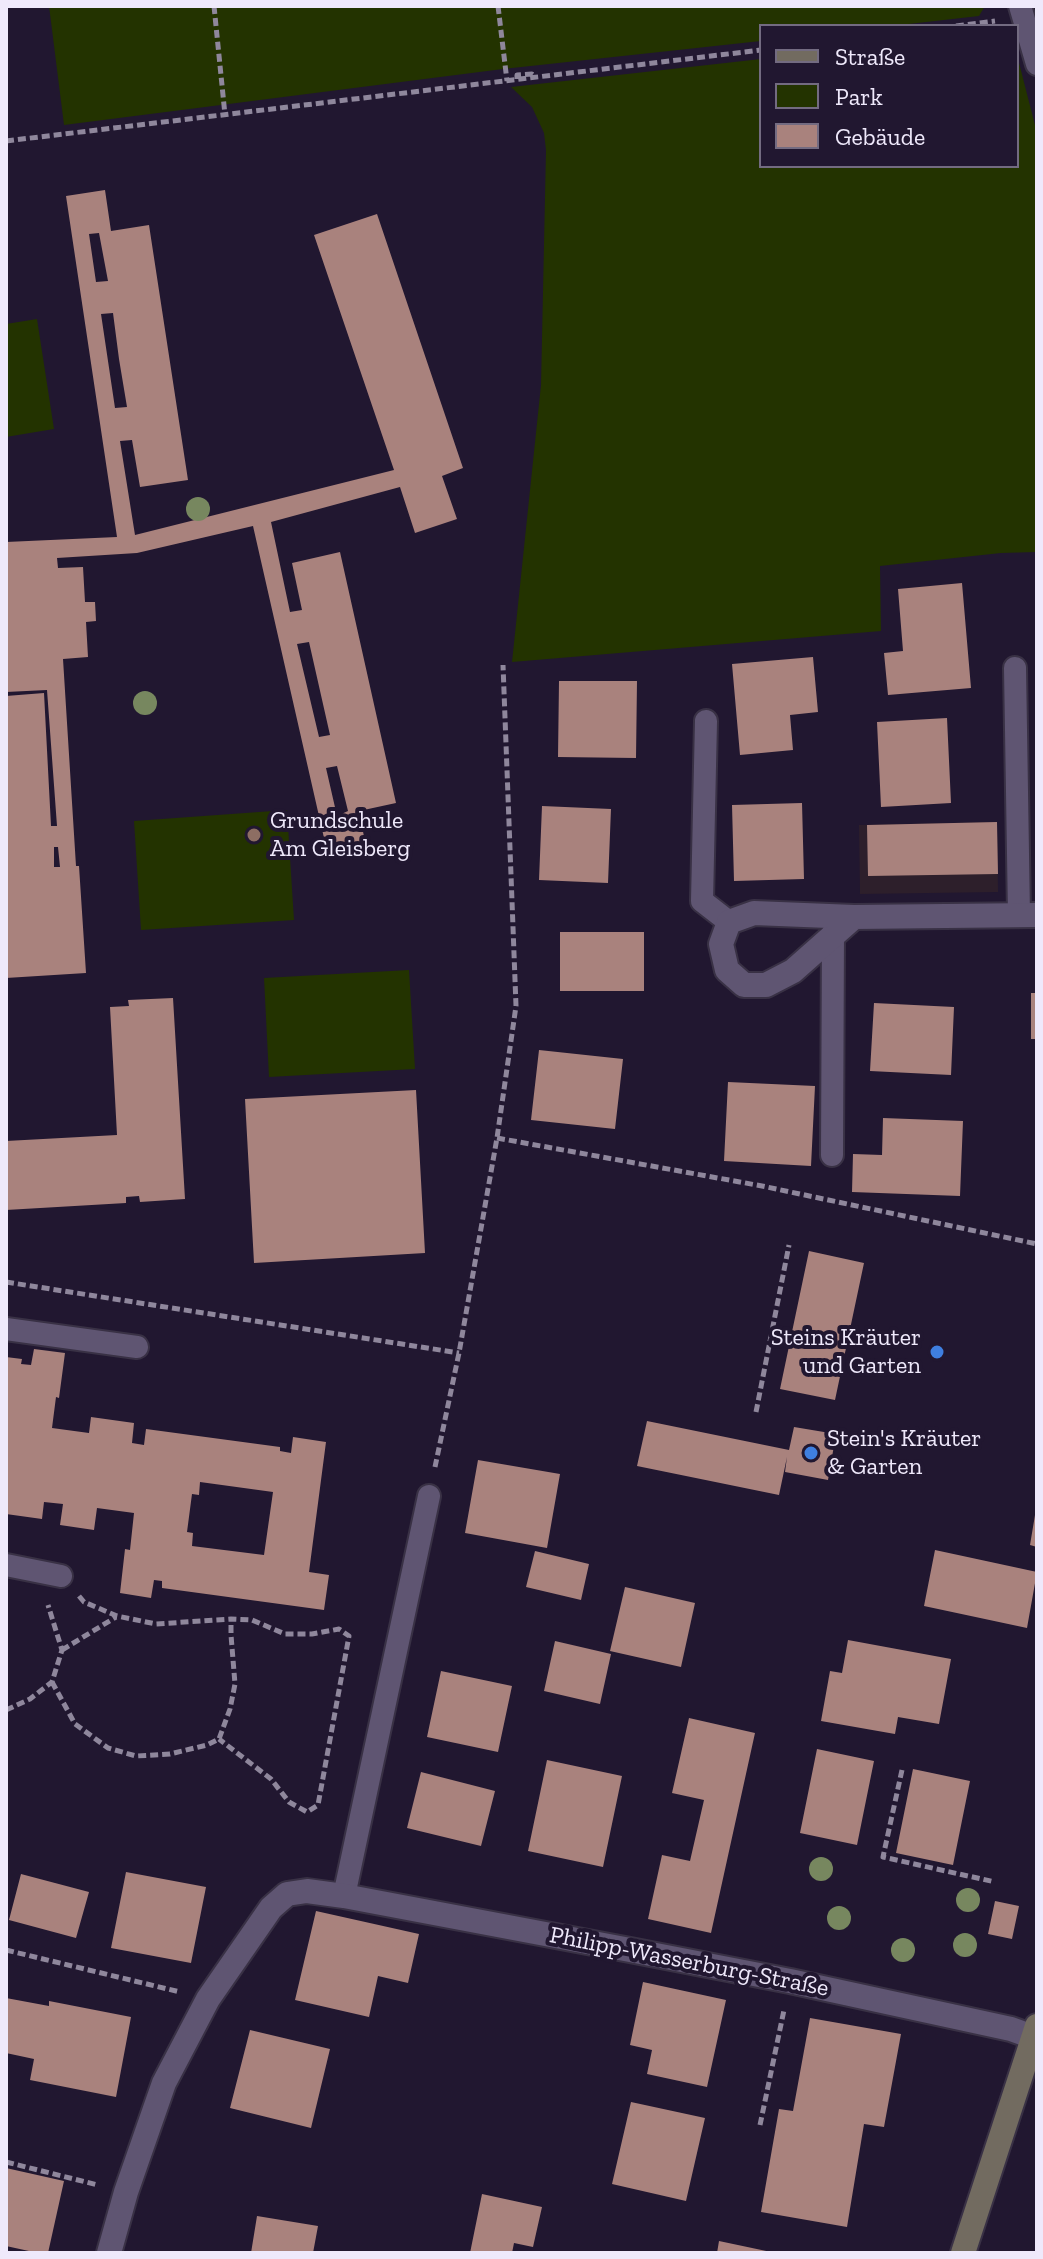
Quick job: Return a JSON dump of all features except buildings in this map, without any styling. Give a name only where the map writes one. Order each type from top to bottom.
[{"type":"main road","points":[[963,2253],[1035,2031]]},
{"type":"street","points":[[854,917],[793,971],[766,985],[744,985],[727,970],[721,944],[729,922],[754,913],[854,917],[1028,915]]},
{"type":"street","name":"Philipp-Wasserburg-Straße","points":[[109,2253],[126,2192],[164,2083],[208,1999],[271,1908],[287,1894],[307,1891],[344,1896],[790,1981],[1011,2029],[1035,2031]]},
{"type":"lane","points":[[1020,6],[1037,64]]},
{"type":"lane","points":[[1015,668],[1028,915]]},
{"type":"lane","points":[[706,721],[702,901],[729,922]]},
{"type":"lane","points":[[832,1155],[833,933]]},
{"type":"lane","points":[[6,1329],[137,1347]]},
{"type":"lane","points":[[344,1896],[429,1496]]},
{"type":"lane","points":[[6,1565],[50,1574]]},
{"type":"path","points":[[214,6],[225,115]]},
{"type":"path","points":[[498,6],[507,81]]},
{"type":"path","points":[[6,141],[759,50]]},
{"type":"path","points":[[429,1496],[459,1353],[497,1138],[516,1006],[503,665]]},
{"type":"path","points":[[497,1138],[762,1186],[1037,1244]]},
{"type":"path","points":[[756,1412],[789,1245]]},
{"type":"path","points":[[6,1282],[459,1353]]},
{"type":"path","points":[[50,1574],[84,1602],[117,1616],[156,1624],[252,1620],[285,1634],[312,1634],[339,1629],[349,1636],[318,1805],[307,1812],[289,1802],[271,1779],[219,1739]]},
{"type":"path","points":[[6,1710],[30,1699],[52,1682],[62,1650],[50,1574]]},
{"type":"path","points":[[62,1650],[117,1616]]},
{"type":"path","points":[[52,1682],[75,1724],[108,1748],[147,1756],[207,1745],[219,1739],[235,1684],[231,1619]]},
{"type":"path","points":[[902,1770],[883,1857],[995,1882]]},
{"type":"path","points":[[6,1950],[208,1999]]},
{"type":"path","points":[[760,2125],[790,1981]]},
{"type":"path","points":[[6,2162],[126,2192]]},
{"type":"shaded area","points":[[997,822],[998,892],[860,894],[859,825]]},
{"type":"green space","points":[[49,6],[985,6],[979,16],[909,24],[759,24],[759,41],[503,69],[64,125]]},
{"type":"green space","points":[[759,59],[759,168],[1019,168],[1019,63],[1037,133],[1037,552],[880,566],[881,631],[512,662],[541,385],[546,150],[544,133],[532,107],[511,87]]},
{"type":"green space","points":[[37,319],[54,429],[6,437],[6,324]]},
{"type":"green space","points":[[287,810],[294,920],[141,930],[134,821]]},
{"type":"green space","points":[[409,970],[415,1069],[269,1077],[264,978]]},
{"type":"place","name":"Grundschule Am Gleisberg","points":[[254,835]]},
{"type":"place","name":"Steins Kräuter und Garten","points":[[937,1352]]},
{"type":"place","name":"Stein's Kräuter & Garten","points":[[811,1453]]}]
